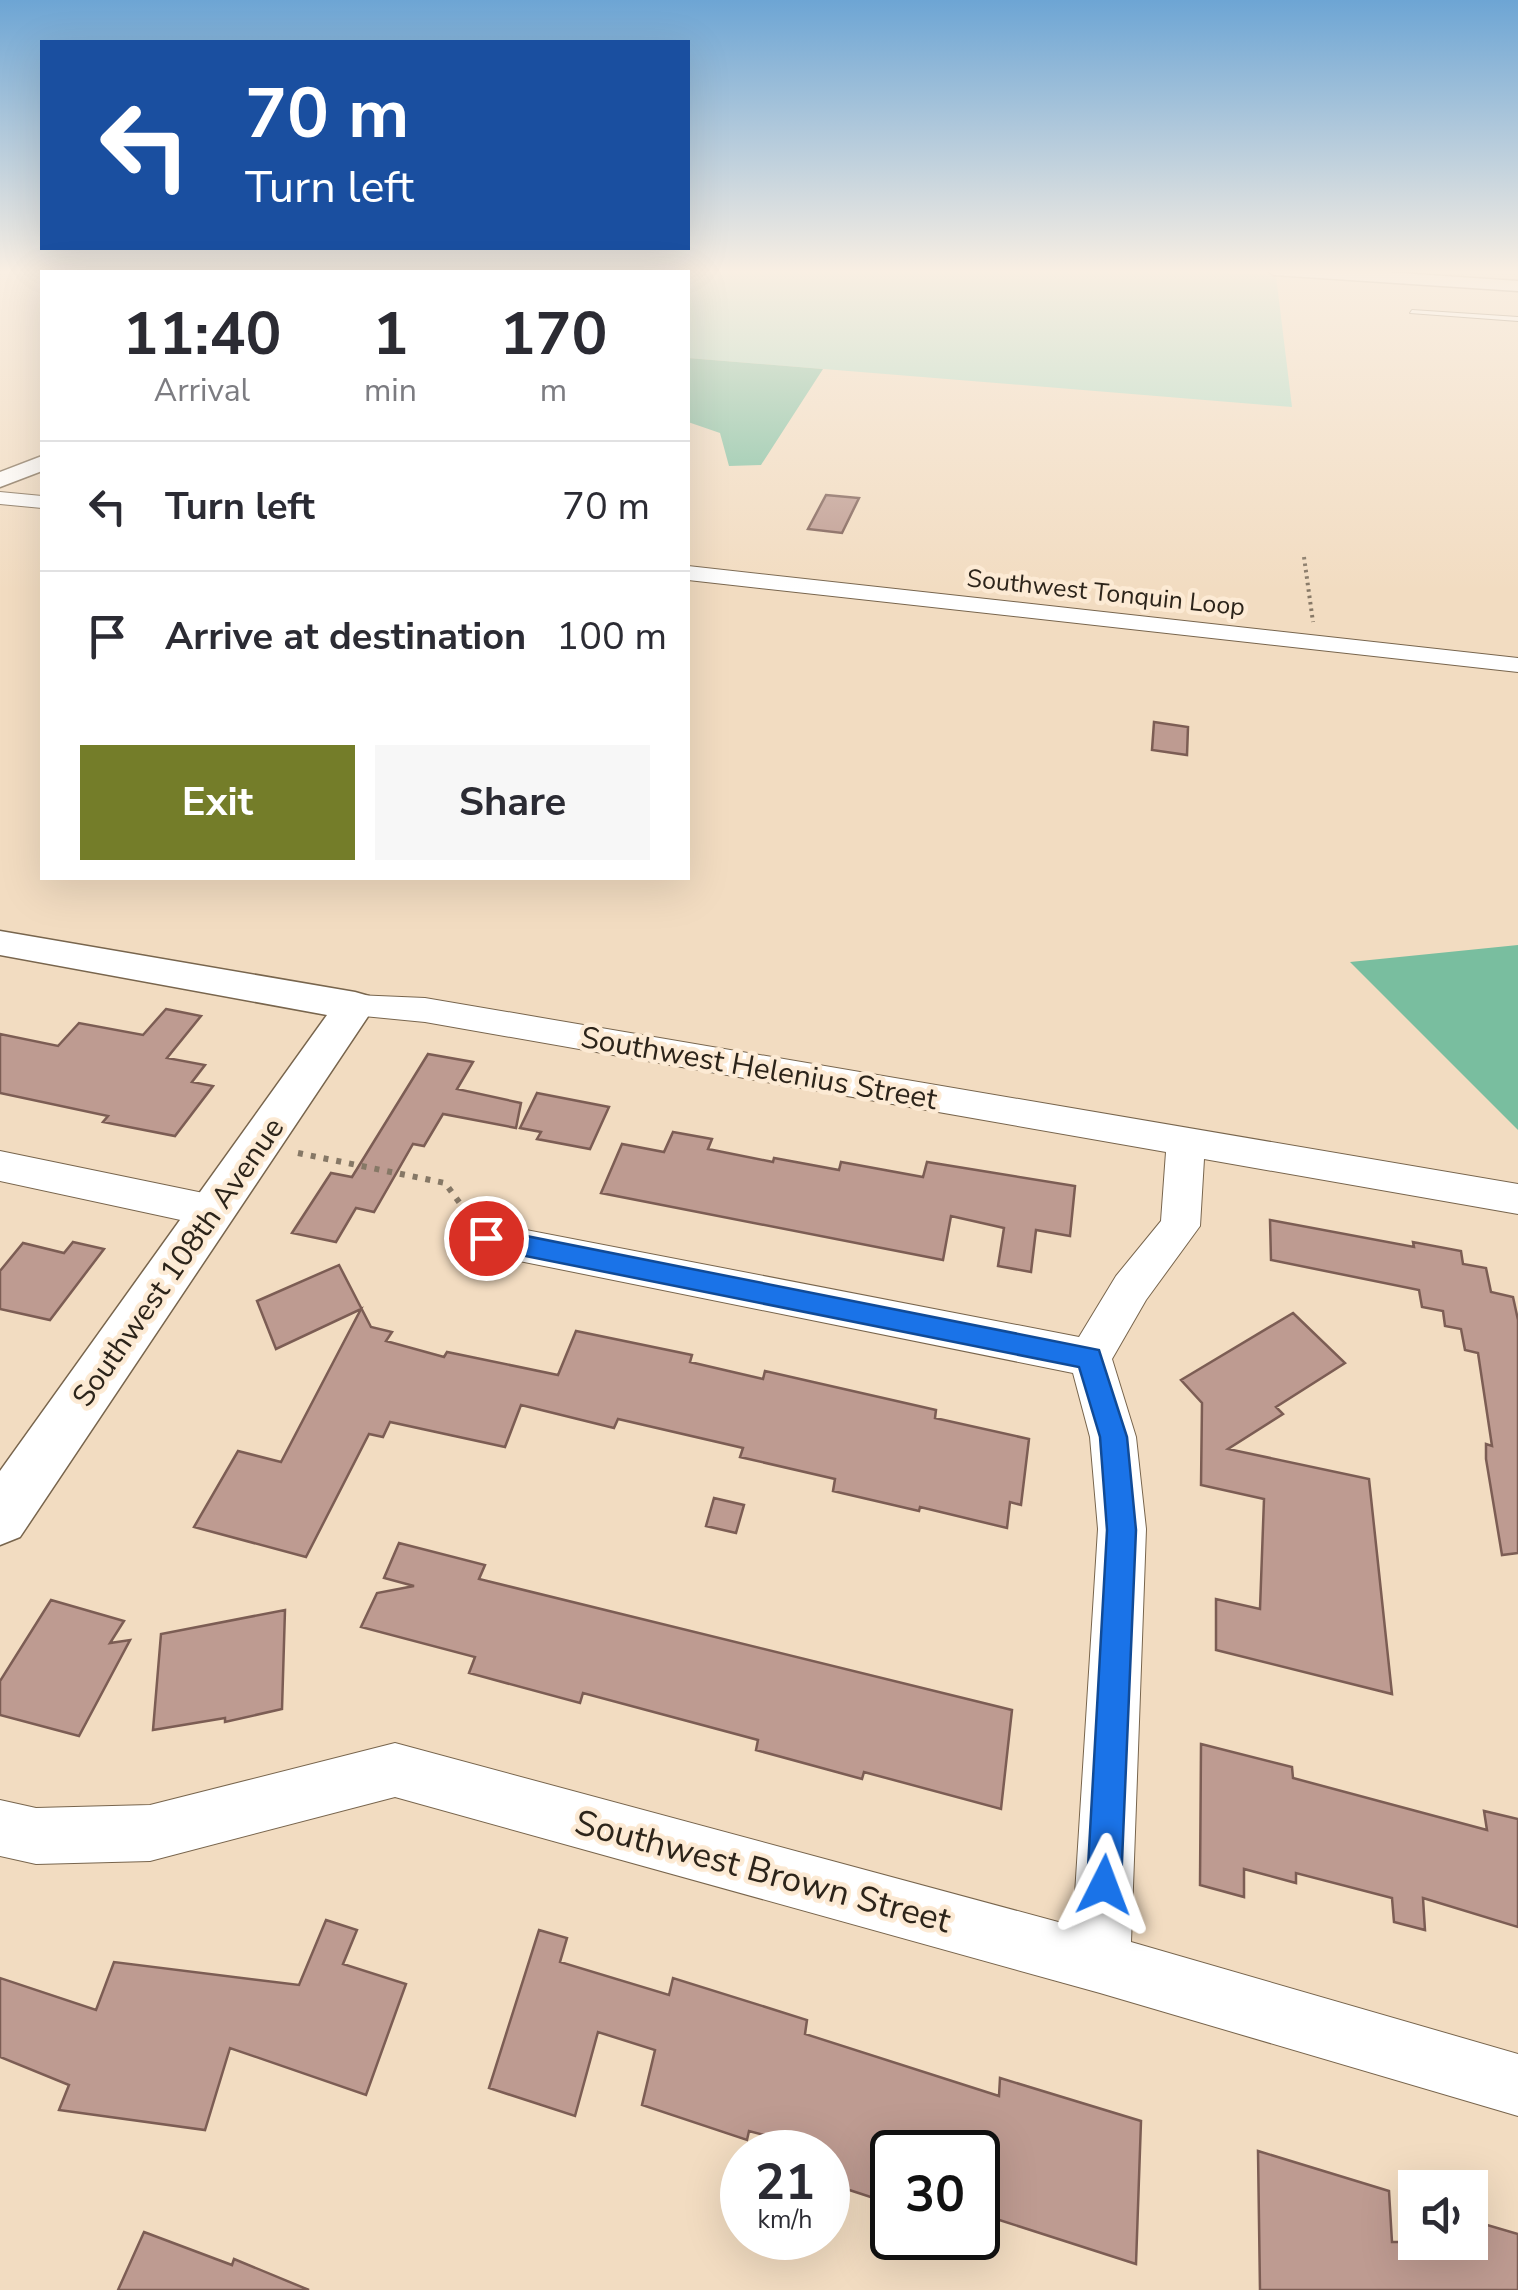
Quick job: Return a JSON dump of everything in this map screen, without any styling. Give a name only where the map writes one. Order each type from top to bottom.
[{"type":"street","points":[[0,480],[40,464]]},
{"type":"street","points":[[0,498],[40,502]]},
{"type":"street","name":"Southwest Tonquin Loop","points":[[690,574],[1518,665]]},
{"type":"street","name":"Southwest Helenius Street","points":[[0,944],[355,1006],[425,1010],[1518,1199]]},
{"type":"street","name":"Southwest 108th Avenue","points":[[0,1518],[355,1006]]},
{"type":"street","points":[[1100,1963],[1122,1530],[1114,1437],[1090,1358],[1131,1288],[1180,1226],[1186,1140]]},
{"type":"street","points":[[0,1166],[213,1212]]},
{"type":"street","points":[[486,1238],[1090,1358]]},
{"type":"street","name":"Southwest Brown Street","points":[[0,1828],[36,1836],[150,1833],[395,1770],[1100,1963],[1518,2085]]},
{"type":"path","points":[[1304,557],[1316,642]]},
{"type":"path","points":[[259,1145],[445,1184],[486,1238]]},
{"type":"green space","points":[[690,377],[818,377],[761,465],[729,466],[720,433],[690,423]]},
{"type":"green space","points":[[921,377],[1288,377],[1292,407]]},
{"type":"green space","points":[[1518,945],[1518,1130],[1350,962]]},
{"type":"building","points":[[826,495],[859,498],[842,533],[808,529]]},
{"type":"building","points":[[1154,722],[1188,727],[1187,755],[1152,750]]},
{"type":"building","points":[[166,1009],[201,1016],[167,1058],[205,1065],[192,1082],[213,1086],[175,1136],[103,1122],[108,1116],[0,1093],[0,1034],[58,1046],[79,1023],[143,1035]]},
{"type":"building","points":[[428,1054],[473,1062],[457,1089],[521,1103],[516,1128],[443,1114],[424,1146],[413,1144],[374,1212],[356,1208],[336,1242],[292,1233],[331,1173],[352,1177]]},
{"type":"building","points":[[537,1093],[609,1107],[590,1149],[537,1139],[541,1132],[520,1128]]},
{"type":"building","points":[[673,1132],[712,1139],[708,1149],[773,1162],[774,1158],[839,1170],[841,1162],[923,1177],[927,1162],[1075,1186],[1070,1236],[1036,1230],[1031,1272],[998,1266],[1004,1228],[951,1216],[943,1260],[601,1193],[622,1144],[664,1152]]},
{"type":"building","points":[[1270,1220],[1414,1247],[1413,1242],[1461,1251],[1463,1264],[1486,1268],[1491,1292],[1513,1297],[1518,1320],[1518,1553],[1502,1555],[1486,1459],[1486,1444],[1492,1446],[1478,1353],[1465,1350],[1461,1329],[1445,1326],[1443,1311],[1422,1307],[1419,1290],[1271,1260]]},
{"type":"building","points":[[73,1242],[104,1249],[50,1320],[0,1309],[0,1271],[23,1243],[64,1253]]},
{"type":"building","points":[[339,1265],[371,1327],[392,1332],[386,1341],[444,1357],[447,1352],[558,1375],[576,1331],[692,1355],[690,1362],[763,1379],[765,1371],[936,1410],[935,1418],[1029,1439],[1021,1505],[1010,1502],[1007,1528],[920,1507],[919,1511],[833,1491],[835,1479],[740,1457],[743,1448],[618,1419],[614,1428],[521,1405],[505,1447],[390,1422],[383,1437],[369,1434],[306,1557],[194,1527],[238,1451],[281,1462],[361,1309],[276,1349],[257,1301]]},
{"type":"building","points":[[1293,1313],[1345,1363],[1276,1407],[1283,1414],[1228,1449],[1369,1479],[1392,1694],[1216,1650],[1216,1599],[1260,1609],[1264,1499],[1201,1485],[1202,1403],[1181,1380]]},
{"type":"building","points":[[714,1498],[744,1505],[736,1533],[706,1526]]},
{"type":"building","points":[[399,1543],[485,1565],[479,1579],[1012,1710],[1001,1809],[864,1772],[862,1779],[756,1750],[758,1740],[583,1693],[580,1703],[469,1673],[475,1657],[361,1627],[377,1593],[414,1586],[384,1578]]},
{"type":"building","points":[[51,1600],[124,1621],[110,1643],[130,1640],[79,1736],[0,1715],[0,1681]]},
{"type":"building","points":[[285,1610],[282,1709],[225,1722],[225,1718],[153,1730],[161,1634]]},
{"type":"building","points":[[1201,1744],[1292,1767],[1293,1778],[1487,1830],[1484,1811],[1518,1819],[1518,1927],[1423,1898],[1425,1930],[1394,1922],[1392,1898],[1296,1873],[1296,1883],[1244,1869],[1244,1897],[1200,1885]]},
{"type":"building","points":[[326,1920],[357,1930],[343,1964],[406,1984],[366,2095],[230,2048],[205,2130],[59,2110],[69,2085],[0,2057],[0,1978],[96,2010],[114,1962],[299,1985]]},
{"type":"building","points":[[539,1930],[567,1938],[560,1962],[669,1995],[673,1978],[807,2020],[805,2034],[999,2096],[1000,2078],[1141,2121],[1136,2264],[1000,2220],[1000,2130],[870,2130],[870,2197],[850,2190],[850,2130],[720,2131],[642,2105],[655,2050],[598,2032],[575,2116],[489,2088]]},
{"type":"building","points":[[1258,2151],[1389,2191],[1392,2242],[1398,2242],[1398,2260],[1488,2260],[1488,2225],[1518,2234],[1518,2290],[1260,2290]]},
{"type":"building","points":[[144,2232],[232,2265],[234,2259],[309,2290],[118,2290]]},
{"type":"route","points":[[486,1238],[1090,1358],[1114,1437],[1122,1530],[1104,1885]]}]
